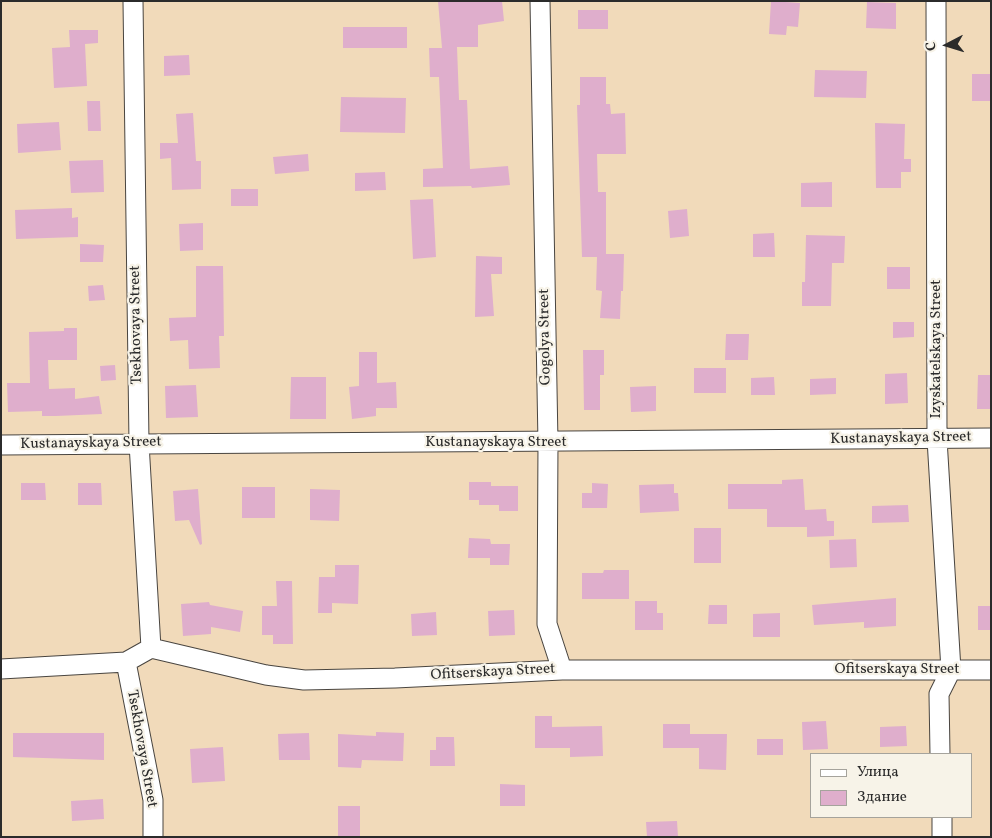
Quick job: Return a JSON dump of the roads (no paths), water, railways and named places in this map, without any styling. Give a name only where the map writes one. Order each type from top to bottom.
[{"type":"street","name":"Tsekhovaya Street","points":[[133,1],[139,443],[151,648]]},
{"type":"street","name":"Gogolya Street","points":[[540,1],[548,443],[547,624],[562,670]]},
{"type":"street","name":"Izyskatelskaya Street","points":[[936,1],[937,439],[951,670]]},
{"type":"street","name":"Kustanayskaya Street","points":[[1,445],[548,443],[991,438]]},
{"type":"street","name":"Ofitserskaya Street","points":[[151,648],[266,675],[304,680],[395,678],[562,670],[991,670]]},
{"type":"street","points":[[1,670],[126,662],[151,648]]},
{"type":"street","name":"Tsekhovaya Street","points":[[126,662],[153,800],[152,837]]},
{"type":"street","points":[[940,753],[939,694],[951,670]]},
{"type":"street","points":[[942,818],[942,837]]}]
